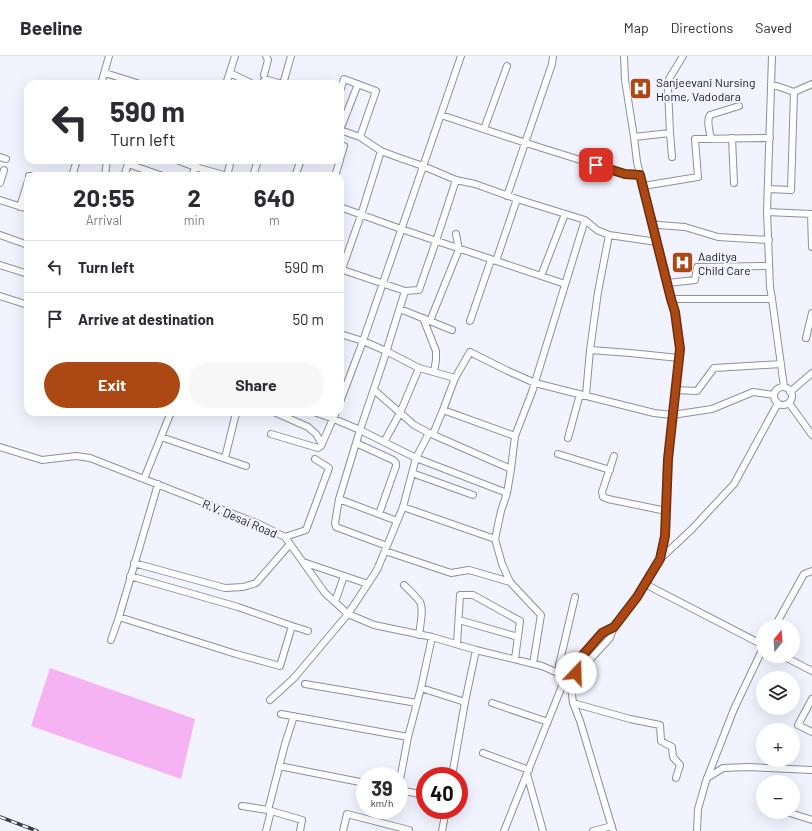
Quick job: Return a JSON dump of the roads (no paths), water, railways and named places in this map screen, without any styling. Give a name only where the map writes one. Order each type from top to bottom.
[{"type":"street","points":[[102,80],[109,56]]},
{"type":"street","points":[[227,80],[235,56]]},
{"type":"street","points":[[264,75],[268,60],[266,56]]},
{"type":"street","points":[[283,80],[291,56]]},
{"type":"street","points":[[344,391],[363,341],[461,56]]},
{"type":"street","points":[[507,196],[552,64],[553,56]]},
{"type":"street","points":[[624,56],[625,80],[637,162],[675,312],[680,349],[668,459],[665,536],[660,559]]},
{"type":"street","points":[[672,157],[668,95],[669,79],[683,56]]},
{"type":"street","points":[[772,56],[767,212],[770,287],[784,387],[790,392],[792,398],[789,403],[783,405],[778,403],[774,395]]},
{"type":"street","points":[[484,129],[507,66]]},
{"type":"street","points":[[105,73],[127,80]]},
{"type":"street","points":[[230,73],[245,80]]},
{"type":"street","points":[[344,80],[376,91],[360,137]]},
{"type":"street","points":[[344,120],[358,84]]},
{"type":"street","points":[[771,84],[794,92],[812,84]]},
{"type":"street","points":[[768,189],[791,190],[794,92]]},
{"type":"street","points":[[711,139],[708,121],[710,115],[739,106]]},
{"type":"street","points":[[441,115],[625,174],[640,175]]},
{"type":"street","points":[[344,131],[360,137],[381,151],[424,166],[456,180],[475,184],[507,196],[585,220],[597,230],[609,235],[657,242]]},
{"type":"street","points":[[634,137],[670,133]]},
{"type":"street","points":[[732,138],[734,183]]},
{"type":"street","points":[[643,186],[698,177],[695,139],[770,138]]},
{"type":"street","points":[[344,261],[361,215],[381,151]]},
{"type":"street","points":[[134,164],[153,172]]},
{"type":"street","points":[[187,164],[213,172]]},
{"type":"street","points":[[194,172],[197,164]]},
{"type":"street","points":[[0,183],[4,170]]},
{"type":"street","points":[[344,270],[405,291],[419,290],[456,180]]},
{"type":"street","points":[[20,207],[24,194]]},
{"type":"street","points":[[470,321],[517,199]]},
{"type":"street","points":[[0,200],[24,208]]},
{"type":"street","points":[[344,209],[565,284]]},
{"type":"street","points":[[767,212],[811,214],[812,247]]},
{"type":"street","points":[[541,276],[564,214]]},
{"type":"street","points":[[533,664],[541,615],[510,582],[502,564],[495,539],[501,511],[507,493],[515,436],[535,383],[585,220]]},
{"type":"street","points":[[652,222],[658,225],[685,227],[718,237],[768,240]]},
{"type":"street","points":[[430,321],[459,249],[456,234]]},
{"type":"street","points":[[0,235],[24,244]]},
{"type":"street","points":[[568,438],[583,395],[598,292],[609,235]]},
{"type":"street","points":[[0,265],[24,273]]},
{"type":"street","points":[[668,283],[695,280],[697,267],[769,266]]},
{"type":"street","points":[[405,291],[339,499],[335,523],[336,527],[451,573],[469,570],[510,582]]},
{"type":"street","points":[[0,296],[24,304]]},
{"type":"street","points":[[671,299],[772,299]]},
{"type":"street","points":[[400,309],[452,330]]},
{"type":"street","points":[[806,338],[812,313]]},
{"type":"street","points":[[423,318],[436,352],[434,372]]},
{"type":"street","points":[[344,335],[363,341],[386,351],[419,368],[455,378]]},
{"type":"street","points":[[590,350],[679,358]]},
{"type":"street","points":[[270,700],[294,678],[348,614],[377,570],[403,507],[416,458],[443,410],[455,378],[470,352],[535,383],[654,413],[672,415],[712,409],[752,392],[774,395]]},
{"type":"street","points":[[675,390],[698,391],[714,368],[781,364]]},
{"type":"street","points":[[384,442],[400,413],[419,368]]},
{"type":"street","points":[[790,392],[812,373]]},
{"type":"street","points":[[774,395],[779,388],[784,387]]},
{"type":"street","points":[[374,390],[414,425],[511,469]]},
{"type":"street","points":[[569,675],[585,665],[610,638],[614,627],[637,597],[660,559],[692,529],[734,484],[778,403]]},
{"type":"street","points":[[789,403],[812,435]]},
{"type":"street","points":[[443,410],[515,436]]},
{"type":"street","points":[[144,479],[170,416]]},
{"type":"street","points":[[225,458],[235,416]]},
{"type":"street","points":[[283,416],[308,427],[316,434],[322,444]]},
{"type":"street","points":[[325,416],[360,430],[416,458],[507,493]]},
{"type":"street","points":[[271,434],[319,448],[335,416]]},
{"type":"street","points":[[162,437],[246,466]]},
{"type":"street","points":[[356,443],[393,460],[396,463],[379,514]]},
{"type":"street","name":"R.V. Desai Road","points":[[0,447],[42,460],[76,456],[90,458],[259,524],[285,537],[325,593],[348,614],[374,625],[457,644],[542,666],[558,673],[569,675]]},
{"type":"street","points":[[558,454],[610,470]]},
{"type":"street","points":[[614,456],[602,495],[605,498],[666,511]]},
{"type":"street","points":[[285,537],[306,530],[329,468],[315,458]]},
{"type":"street","points":[[412,473],[473,495]]},
{"type":"street","points":[[110,640],[119,616],[158,484]]},
{"type":"street","points":[[339,499],[397,521]]},
{"type":"street","points":[[403,507],[495,539]]},
{"type":"street","points":[[134,563],[225,588],[243,587],[256,583],[290,544]]},
{"type":"street","points":[[303,562],[368,584]]},
{"type":"street","points":[[779,619],[804,574],[812,571]]},
{"type":"street","points":[[130,576],[238,608],[308,631]]},
{"type":"street","points":[[335,602],[344,576]]},
{"type":"street","points":[[645,584],[756,643]]},
{"type":"street","points":[[404,585],[418,599],[421,605],[422,610],[419,635]]},
{"type":"street","points":[[457,644],[460,596],[474,595],[520,621],[515,660]]},
{"type":"street","points":[[576,597],[562,666],[563,670],[569,675],[573,703],[613,828],[593,831]]},
{"type":"street","points":[[119,616],[236,654],[280,666],[292,626]]},
{"type":"street","points":[[459,620],[518,637]]},
{"type":"street","points":[[504,831],[548,722],[569,675],[576,669],[574,665],[602,633],[614,627]]},
{"type":"street","points":[[402,767],[408,737],[432,638]]},
{"type":"street","points":[[454,767],[476,650]]},
{"type":"street","points":[[697,831],[698,809],[707,778],[734,709],[756,662]]},
{"type":"street","points":[[797,663],[812,671]]},
{"type":"street","name":"R.V. Desai Road","points":[[542,666],[562,666],[566,664],[574,665]]},
{"type":"street","points":[[305,684],[417,703]]},
{"type":"street","points":[[421,688],[465,702]]},
{"type":"street","points":[[812,698],[798,725],[812,732]]},
{"type":"street","points":[[492,703],[548,722]]},
{"type":"street","points":[[573,703],[660,725],[661,741],[672,747],[673,756],[680,765],[676,778]]},
{"type":"street","points":[[281,714],[408,737]]},
{"type":"street","points":[[266,831],[279,766],[294,716]]},
{"type":"street","points":[[483,753],[528,772]]},
{"type":"street","points":[[279,766],[356,781]]},
{"type":"street","points":[[707,778],[723,768],[748,767],[812,770]]},
{"type":"street","points":[[528,772],[543,831]]},
{"type":"street","points":[[242,806],[270,811],[302,820],[300,831]]},
{"type":"street","points":[[343,831],[347,814],[409,830]]},
{"type":"street","points":[[800,816],[812,820]]},
{"type":"street","points":[[442,831],[444,819]]},
{"type":"railway","points":[[0,817],[37,831]]},
{"type":"place","name":"Sanjeevani Nursing Home, Vadodara","points":[[640,89]]},
{"type":"place","name":"Aaditya Child Care","points":[[682,263]]}]
